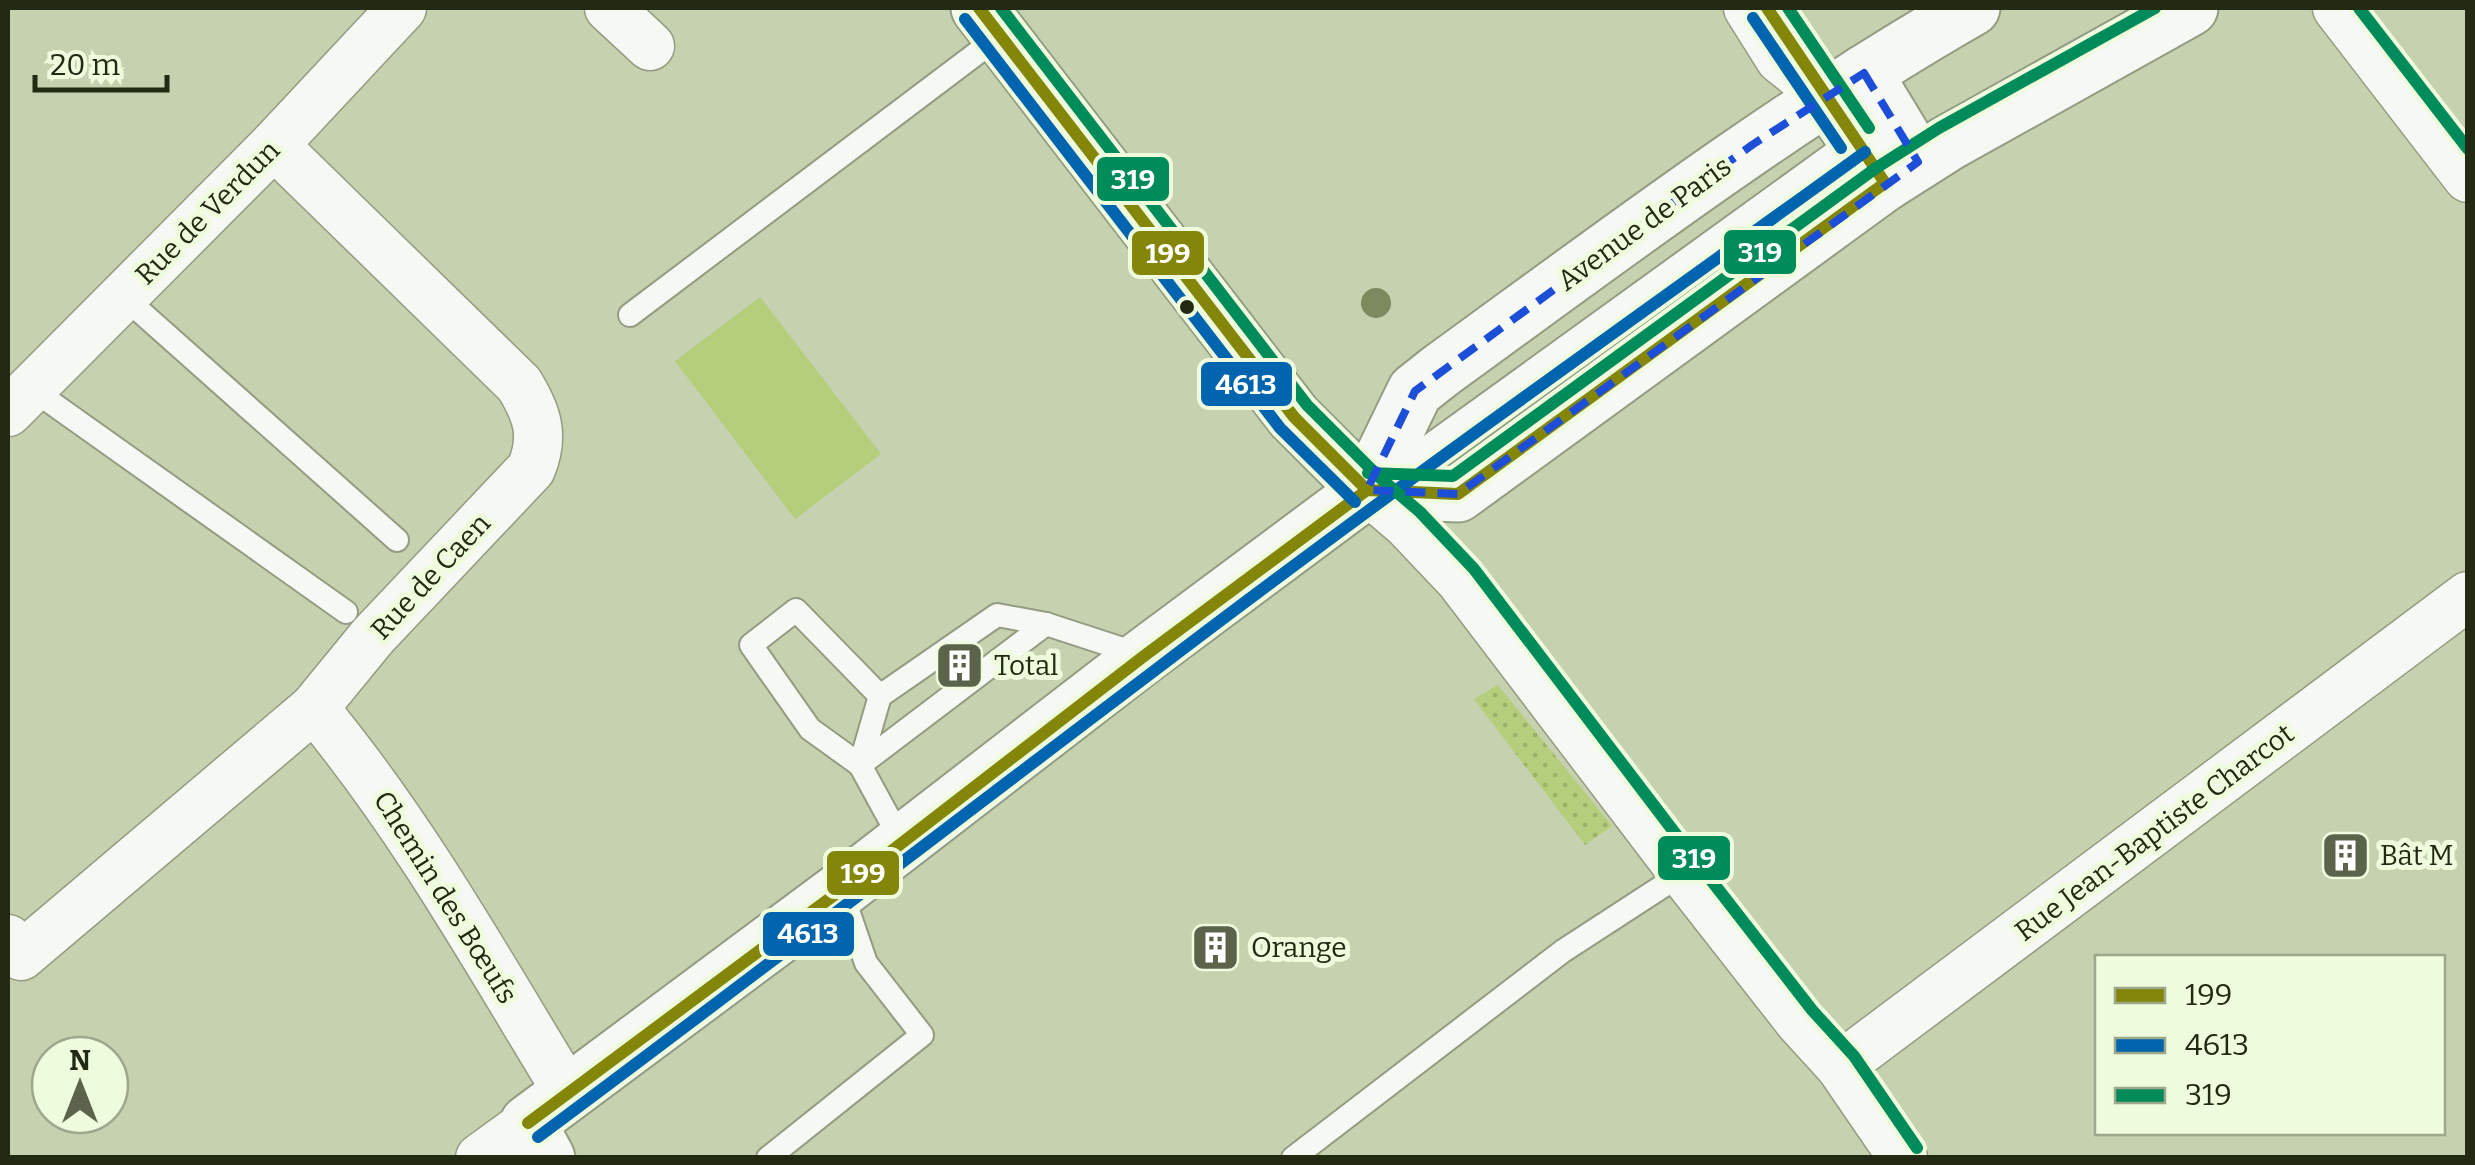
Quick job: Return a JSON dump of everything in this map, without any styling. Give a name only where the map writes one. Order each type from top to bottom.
[{"type":"street","name":"Rue de Verdun","points":[[20,400],[274,146],[402,8]]},
{"type":"street","points":[[609,8],[650,46]]},
{"type":"street","points":[[1748,8],[1780,58],[1848,102],[1902,172]]},
{"type":"street","name":"Avenue de Paris","points":[[547,1125],[902,842],[1367,490],[1415,392],[1752,145],[1848,102],[1972,8]]},
{"type":"street","points":[[1367,490],[1458,494],[1902,172],[2190,8]]},
{"type":"street","points":[[2337,8],[2468,178]]},
{"type":"street","points":[[990,21],[1294,417],[1460,580],[1683,873],[1799,1021],[1840,1066],[1904,1158]]},
{"type":"street","name":"Rue de Caen","points":[[8,939],[21,956],[314,708],[373,636],[531,469],[539,450],[536,415],[519,384],[274,146]]},
{"type":"street","name":"Rue Jean-Baptiste Charcot","points":[[1840,1066],[2468,596]]},
{"type":"street","name":"Chemin des Bœufs","points":[[314,708],[366,771],[423,853],[547,1125]]},
{"type":"street","points":[[480,1158],[547,1125]]},
{"type":"lane","points":[[1767,8],[1848,102]]},
{"type":"lane","points":[[630,316],[990,21]]},
{"type":"lane","points":[[124,296],[398,540]]},
{"type":"lane","points":[[20,400],[346,612]]},
{"type":"lane","points":[[880,696],[796,610],[751,645],[810,728],[860,765],[902,842]]},
{"type":"lane","points":[[860,765],[880,696],[997,615],[1046,624],[1144,656]]},
{"type":"lane","points":[[860,765],[1046,624]]},
{"type":"lane","points":[[1292,1158],[1562,951],[1683,873]]},
{"type":"lane","points":[[768,1158],[922,1035],[866,963],[841,890]]},
{"type":"highlighted area","points":[[1864,73],[1918,162],[1458,494],[1367,490],[1415,391],[1752,145]]},
{"type":"green space","points":[[760,297],[881,454],[795,519],[675,361]]},
{"type":"green space","points":[[1498,685],[1612,826],[1585,845],[1474,699]]},
{"type":"transit line","name":"199","points":[[979,8],[1294,417],[1367,490]]},
{"type":"transit line","name":"319","points":[[1001,8],[1307,405],[1474,569],[1812,1010],[1854,1056],[1917,1148]]},
{"type":"transit line","name":"199","points":[[1767,8],[1885,183]]},
{"type":"transit line","name":"319","points":[[1788,8],[1869,128]]},
{"type":"transit line","name":"319","points":[[1368,473],[1453,476],[1876,168],[1939,128],[2155,8]]},
{"type":"transit line","name":"319","points":[[2359,8],[2468,149]]},
{"type":"transit line","name":"4613","points":[[1753,18],[1841,148]]},
{"type":"transit line","name":"4613","points":[[965,19],[1280,428],[1355,502]]},
{"type":"transit line","name":"4613","points":[[538,1137],[1330,539],[1865,152]]},
{"type":"transit line","name":"199","points":[[528,1123],[1367,490],[1458,494],[1885,183]]},
{"type":"place","name":"Total","points":[[959,665]]},
{"type":"place","name":"Bât M","points":[[2345,855]]},
{"type":"place","name":"Orange","points":[[1216,947]]}]
